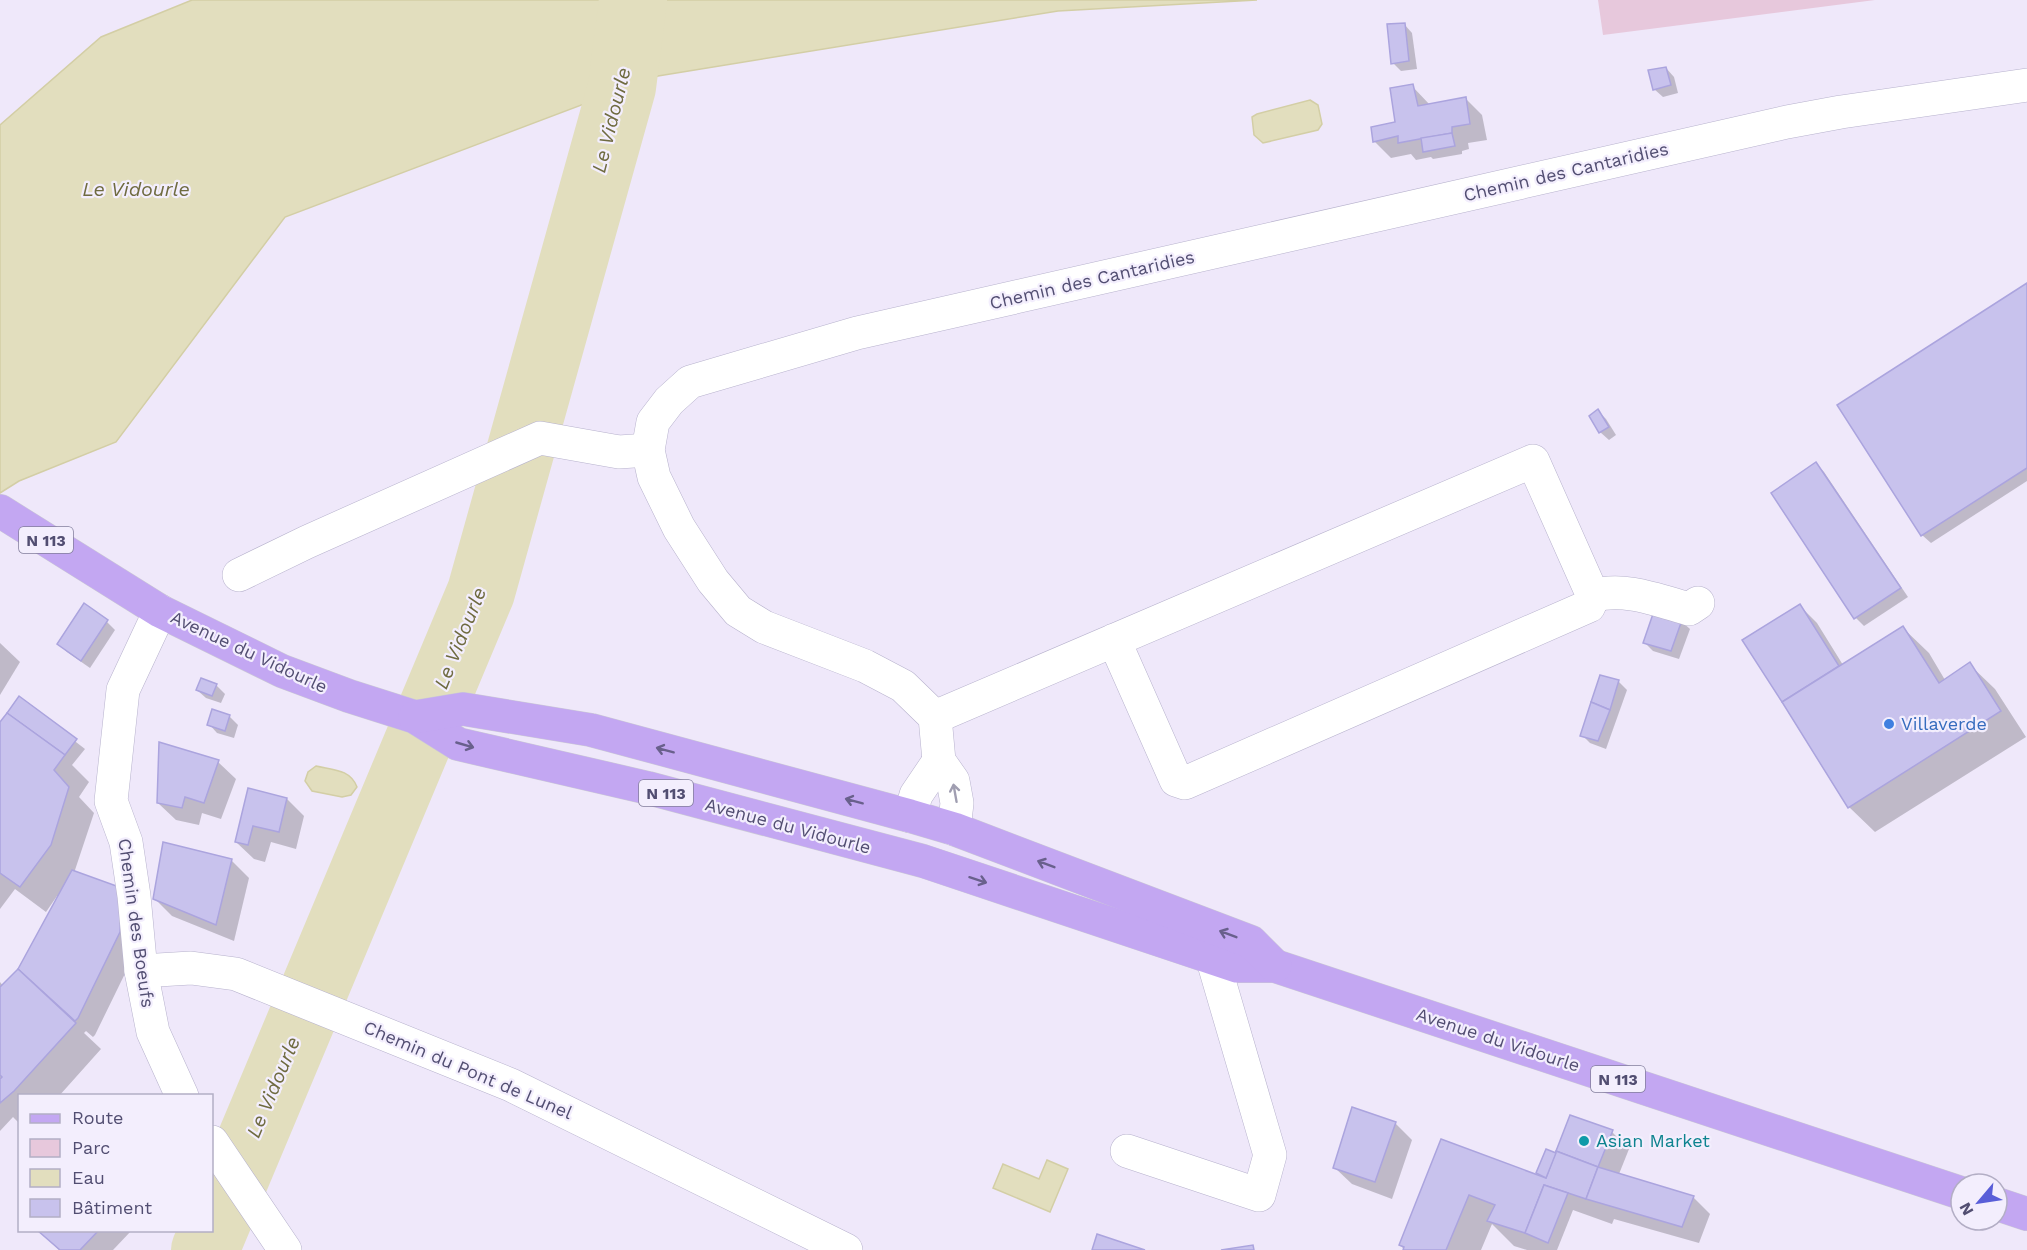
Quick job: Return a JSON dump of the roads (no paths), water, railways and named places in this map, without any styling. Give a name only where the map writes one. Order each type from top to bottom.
[{"type":"main road","name":"Avenue du Vidourle","points":[[0,512],[160,611],[282,671],[414,717],[458,744],[648,788],[923,861],[1237,966],[1275,966],[1949,1189]]},
{"type":"main road","name":"Avenue du Vidourle","points":[[414,717],[463,709],[591,730],[910,816],[954,829],[1251,942],[1275,966]]},
{"type":"main road","points":[[910,816],[923,861],[954,829]]},
{"type":"main road","points":[[2009,1208],[2027,1214]]},
{"type":"street","name":"Chemin des Cantaridies","points":[[934,717],[903,686],[865,666],[765,627],[738,611],[713,581],[679,528],[654,477],[648,450],[653,422],[669,401],[690,382],[857,333],[1787,122],[2027,85]]},
{"type":"street","points":[[239,575],[307,542],[540,438],[619,452],[648,450]]},
{"type":"street","points":[[954,829],[957,803],[953,781],[939,761],[934,717],[1114,640],[1533,461],[1593,596],[1589,606],[1185,783],[1176,780],[1114,640]]},
{"type":"street","points":[[1593,596],[1606,592],[1624,594],[1689,609],[1698,603]]},
{"type":"street","name":"Chemin des Boeufs","points":[[160,611],[123,690],[111,801],[126,842],[141,971],[153,1032],[182,1094]]},
{"type":"street","points":[[910,816],[916,795],[939,761]]},
{"type":"street","points":[[1127,1151],[1259,1196],[1270,1155],[1212,957]]},
{"type":"street","name":"Chemin du Pont de Lunel","points":[[141,971],[191,968],[236,974],[511,1085],[846,1250]]},
{"type":"street","points":[[213,1143],[285,1250]]},
{"type":"water","name":"Le Vidourle","points":[[192,0],[1257,0],[1058,11],[658,76],[285,217],[116,442],[19,481],[0,493],[0,125],[101,37]]},
{"type":"water","points":[[1310,100],[1318,105],[1322,124],[1318,130],[1263,143],[1254,135],[1252,117]]},
{"type":"water","points":[[316,766],[345,774],[354,781],[357,787],[351,795],[342,797],[312,791],[305,781],[308,772]]},
{"type":"water","points":[[1047,1160],[1068,1169],[1050,1212],[993,1188],[1003,1164],[1039,1179]]},
{"type":"waterway","name":"Le Vidourle","points":[[213,1231],[481,592],[622,87],[633,0]]},
{"type":"waterway","name":"Le Vidourle","points":[[205,1250],[213,1232]]},
{"type":"place","name":"Villaverde","points":[[1889,724]]},
{"type":"place","name":"Asian Market","points":[[1584,1141]]}]
